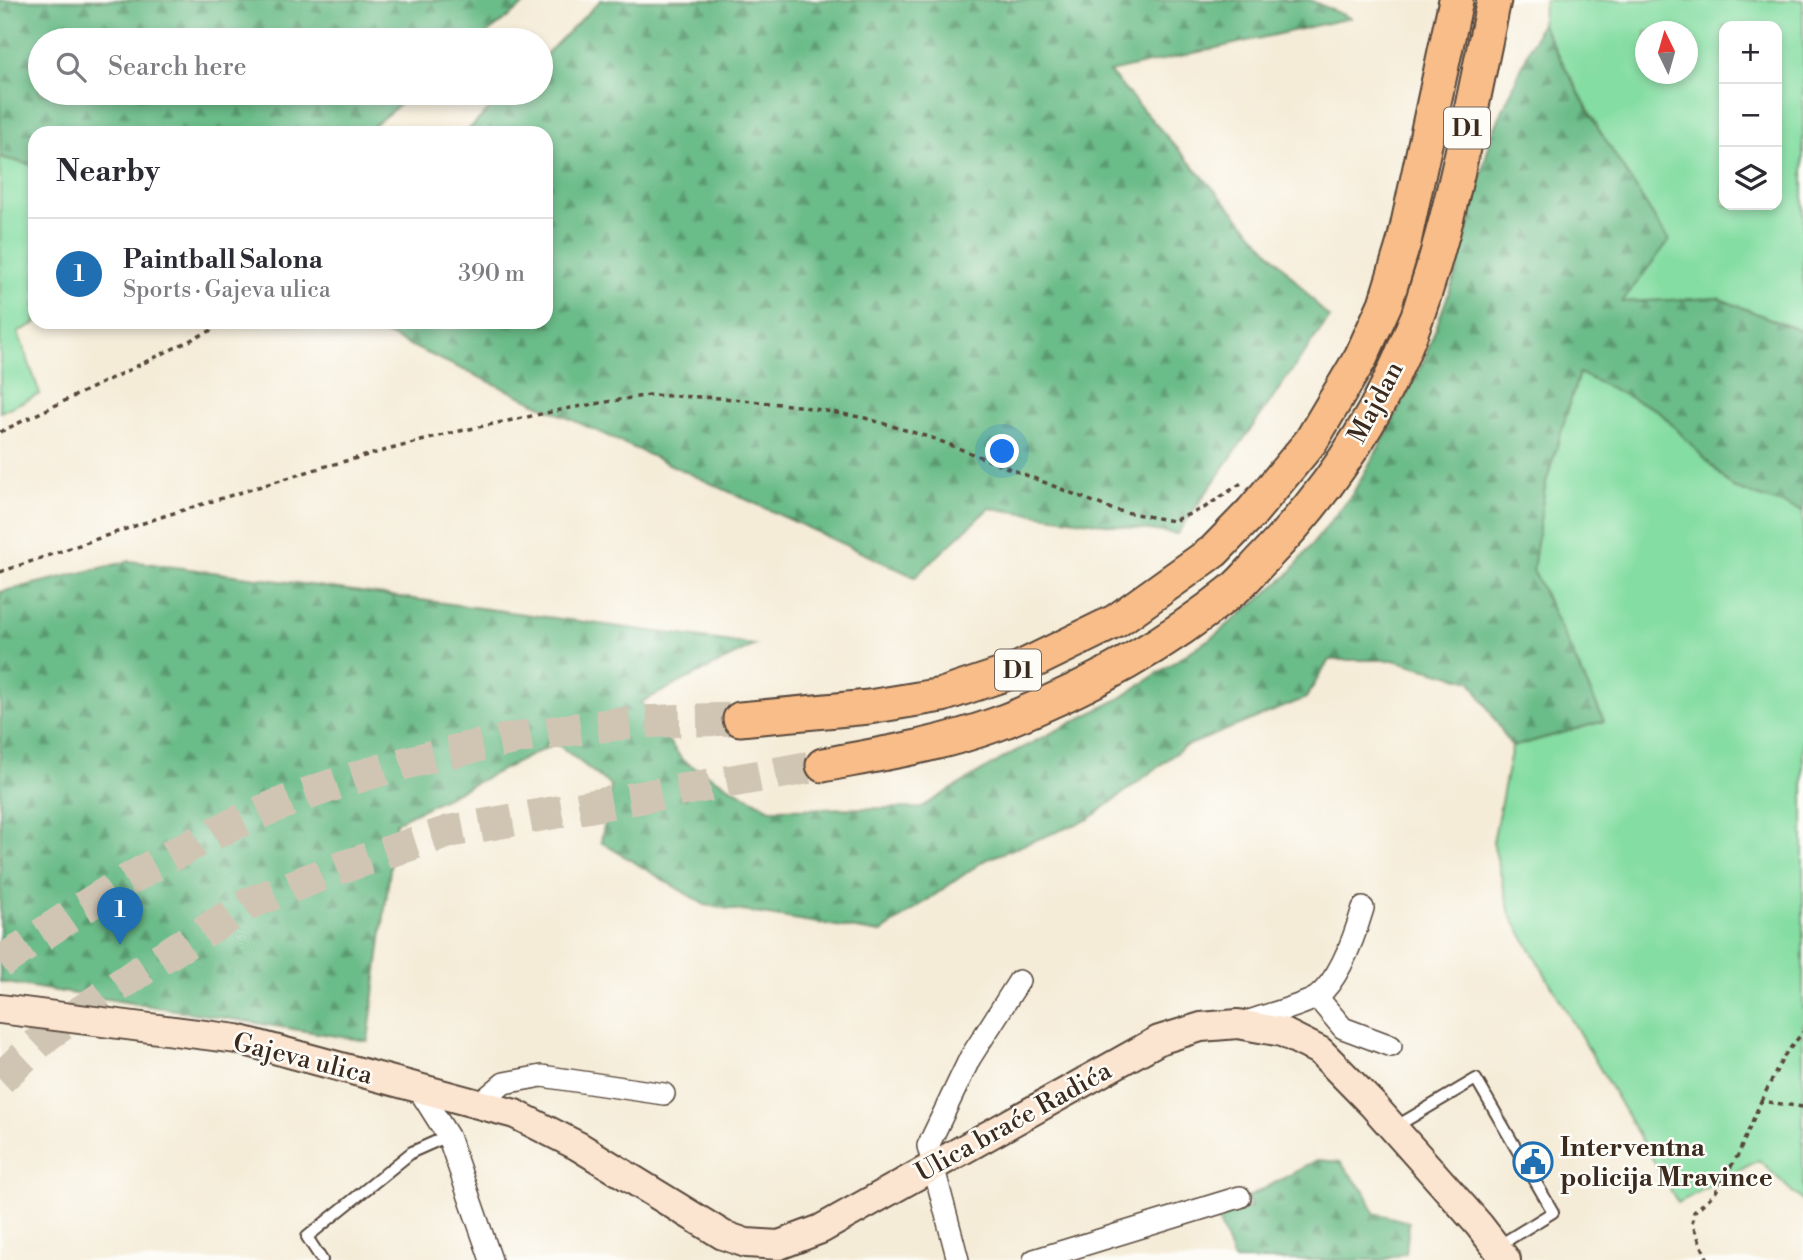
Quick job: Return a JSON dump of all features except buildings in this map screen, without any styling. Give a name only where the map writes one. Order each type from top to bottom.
[{"type":"highway","name":"Majdan","points":[[740,719],[869,707],[942,695],[1014,671],[1116,621],[1214,551],[1251,513],[1311,441],[1361,358],[1385,304],[1404,242],[1456,0]]},
{"type":"highway","name":"Majdan","points":[[823,765],[913,748],[994,725],[1077,691],[1154,649],[1235,588],[1287,535],[1328,483],[1370,419],[1409,337],[1437,255],[1494,0]]},
{"type":"main road","name":"Gajeva ulica","points":[[0,1009],[237,1039],[417,1087]]},
{"type":"main road","name":"Ulica braće Radića","points":[[417,1087],[515,1114],[578,1146],[723,1235],[746,1243],[779,1245],[821,1229],[1159,1040],[1200,1027],[1238,1024],[1282,1032],[1320,1051],[1479,1225],[1501,1254]]},
{"type":"street","points":[[1238,1024],[1317,997],[1339,968],[1363,908]]},
{"type":"street","points":[[958,1260],[928,1146],[970,1058],[1019,981]]},
{"type":"street","points":[[1317,997],[1343,1028],[1391,1046]]},
{"type":"street","points":[[480,1104],[504,1083],[542,1076],[664,1094]]},
{"type":"street","points":[[417,1087],[448,1136],[491,1260]]},
{"type":"street","points":[[1034,1260],[1087,1253],[1240,1197]]},
{"type":"lane","points":[[1392,1128],[1476,1079],[1553,1212],[1501,1254]]},
{"type":"lane","points":[[321,1260],[307,1237],[412,1152],[448,1136]]},
{"type":"path","points":[[0,432],[214,329]]},
{"type":"path","points":[[0,572],[164,516],[323,467],[493,424],[649,395],[723,398],[797,406],[865,418],[935,439],[1114,510],[1173,521],[1204,508],[1251,478]]},
{"type":"path","points":[[1708,1260],[1692,1224],[1694,1212],[1715,1193],[1738,1155],[1784,1056],[1803,1032]]},
{"type":"path","points":[[1761,1101],[1803,1107]]},
{"type":"green space","points":[[0,0],[530,0],[494,28],[28,28],[28,105],[399,105],[373,126],[28,126],[28,164],[0,157]]},
{"type":"green space","points":[[601,0],[1310,0],[1350,18],[1109,72],[1329,318],[1177,534],[989,508],[915,577],[374,329],[553,329],[553,126],[472,126],[494,105],[553,105],[553,47]]},
{"type":"green space","points":[[1545,0],[1803,0],[1803,332],[1718,298],[1621,302],[1598,127],[1541,23]]},
{"type":"green space","points":[[1541,23],[1598,128],[1669,241],[1622,302],[1718,298],[1803,332],[1803,511],[1733,488],[1659,411],[1579,373],[1545,486],[1533,570],[1604,721],[1512,747],[1471,681],[1393,660],[1329,660],[1306,698],[1184,747],[1089,819],[985,860],[880,933],[705,905],[601,842],[611,786],[556,743],[396,822],[368,1041],[0,982],[0,592],[130,561],[755,645],[641,702],[683,761],[770,809],[920,808],[1014,752],[1119,699],[1218,633],[1288,575],[1353,493],[1424,360],[1457,271],[1491,137]]},
{"type":"green space","points":[[0,157],[28,164],[28,327],[18,332],[40,394],[0,412]]},
{"type":"green space","points":[[1579,372],[1659,411],[1733,488],[1803,511],[1803,1202],[1759,1160],[1678,1203],[1510,914],[1493,842],[1512,747],[1604,721],[1533,570],[1545,486]]},
{"type":"green space","points":[[1317,1160],[1340,1162],[1367,1195],[1374,1213],[1409,1222],[1406,1253],[1383,1260],[1234,1260],[1217,1216],[1251,1207],[1247,1198]]},
{"type":"tunnel","points":[[0,963],[145,870],[236,823],[328,787],[429,757],[531,736],[630,723],[740,719]]},
{"type":"tunnel","points":[[0,1079],[47,1035],[145,968],[250,903],[334,870],[451,831],[823,765]]},
{"type":"place","name":"Paintball Salona","points":[[120,945]]},
{"type":"place","name":"Interventna policija Mravince","points":[[1533,1162]]}]
